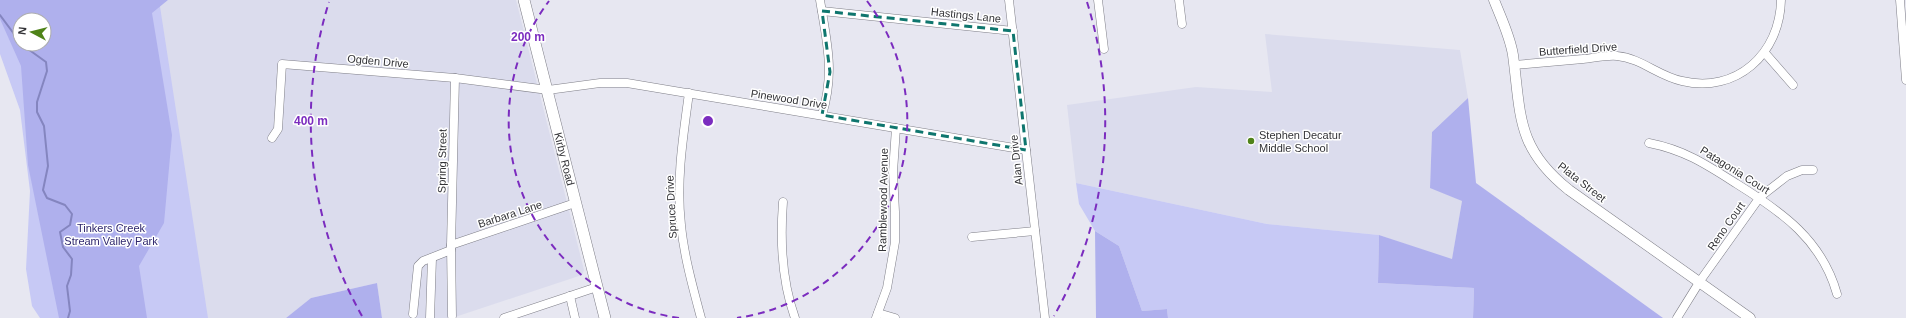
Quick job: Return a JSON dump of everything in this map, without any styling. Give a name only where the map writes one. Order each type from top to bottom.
[{"type":"main road","name":"Kirby Road","points":[[524,0],[605,318]]},
{"type":"street","points":[[820,0],[830,72],[829,87],[822,115]]},
{"type":"street","name":"Alan Drive","points":[[1009,0],[1045,318]]},
{"type":"street","points":[[1098,0],[1104,49]]},
{"type":"street","points":[[1179,0],[1182,24]]},
{"type":"street","name":"Plata Street","points":[[1494,0],[1509,41],[1523,129],[1532,148],[1546,168],[1569,190],[1700,281],[1750,318]]},
{"type":"street","name":"Butterfield Drive","points":[[1514,65],[1615,56],[1632,59],[1666,77],[1682,81],[1707,84],[1720,82],[1738,74],[1758,60],[1765,53],[1779,24],[1781,0]]},
{"type":"street","points":[[1900,0],[1904,12],[1906,80]]},
{"type":"street","name":"Hastings Lane","points":[[822,11],[1012,31]]},
{"type":"street","points":[[1765,53],[1793,85]]},
{"type":"street","name":"Ogden Drive","points":[[272,138],[278,129],[282,64],[455,78],[548,90]]},
{"type":"street","name":"Spring Street","points":[[452,316],[451,247],[455,78]]},
{"type":"street","name":"Pinewood Drive","points":[[548,90],[585,84],[615,82],[822,115],[1026,150]]},
{"type":"street","name":"Spruce Drive","points":[[689,93],[680,171],[680,214],[685,251],[701,318]]},
{"type":"street","name":"Ramblewood Avenue","points":[[877,316],[889,277],[895,242],[896,212],[893,172],[896,128]]},
{"type":"street","name":"Patagonia Court","points":[[1649,143],[1669,146],[1700,160],[1760,197],[1799,229],[1818,252],[1831,274],[1837,294]]},
{"type":"street","name":"Reno Court","points":[[1677,318],[1700,281],[1760,197],[1787,176],[1802,170],[1813,170]]},
{"type":"street","points":[[782,202],[784,269],[795,318]]},
{"type":"street","name":"Barbara Lane","points":[[413,314],[418,266],[420,263],[451,247],[575,203]]},
{"type":"street","points":[[972,237],[1035,231]]},
{"type":"street","points":[[430,318],[432,258]]},
{"type":"street","points":[[504,318],[597,287]]},
{"type":"street","points":[[570,296],[575,318]]},
{"type":"street","points":[[877,316],[895,318]]},
{"type":"highlighted area","points":[[822,11],[1013,31],[1026,150],[822,115],[830,72]]},
{"type":"shaded area","points":[[168,0],[516,0],[584,270],[582,275],[452,318],[382,318],[377,283],[311,298],[286,318],[147,318],[151,12]]},
{"type":"shaded area","name":"Stephen Decatur Middle School","points":[[1265,34],[1460,50],[1468,98],[1432,132],[1430,187],[1462,201],[1452,260],[1379,235],[1267,224],[1076,183],[1067,105],[1196,87],[1272,92]]},
{"type":"green space","name":"Tinkers Creek Stream Valley Park","points":[[0,0],[159,0],[208,318],[40,318],[32,306],[26,269],[30,191],[20,110],[0,54]]},
{"type":"green space","name":"Tinkers Creek Stream Valley Park","points":[[0,0],[168,0],[152,13],[172,135],[164,223],[139,266],[147,318],[59,318],[28,165],[21,66],[15,52],[52,52],[52,12],[12,12],[12,46],[0,19]]},
{"type":"green space","points":[[1468,98],[1476,183],[1663,318],[1473,318],[1474,288],[1378,283],[1379,235],[1452,259],[1462,201],[1430,188],[1432,132]]},
{"type":"green space","points":[[1076,183],[1267,224],[1379,235],[1378,283],[1474,288],[1473,318],[1168,318],[1167,309],[1142,311],[1119,246],[1095,231],[1079,204]]},
{"type":"green space","points":[[1095,231],[1119,246],[1142,311],[1167,309],[1168,318],[1096,318]]},
{"type":"green space","points":[[377,283],[382,318],[286,318],[311,298]]},
{"type":"waterway","points":[[0,15],[12,31]]},
{"type":"waterway","points":[[32,52],[46,62],[47,71],[37,102],[37,112],[44,126],[48,166],[43,190],[47,198],[65,205],[72,214],[70,225],[60,232],[63,247],[72,259],[71,275],[67,286],[70,311],[68,318]]},
{"type":"place","name":"Stephen Decatur Middle School","points":[[1251,141]]}]
